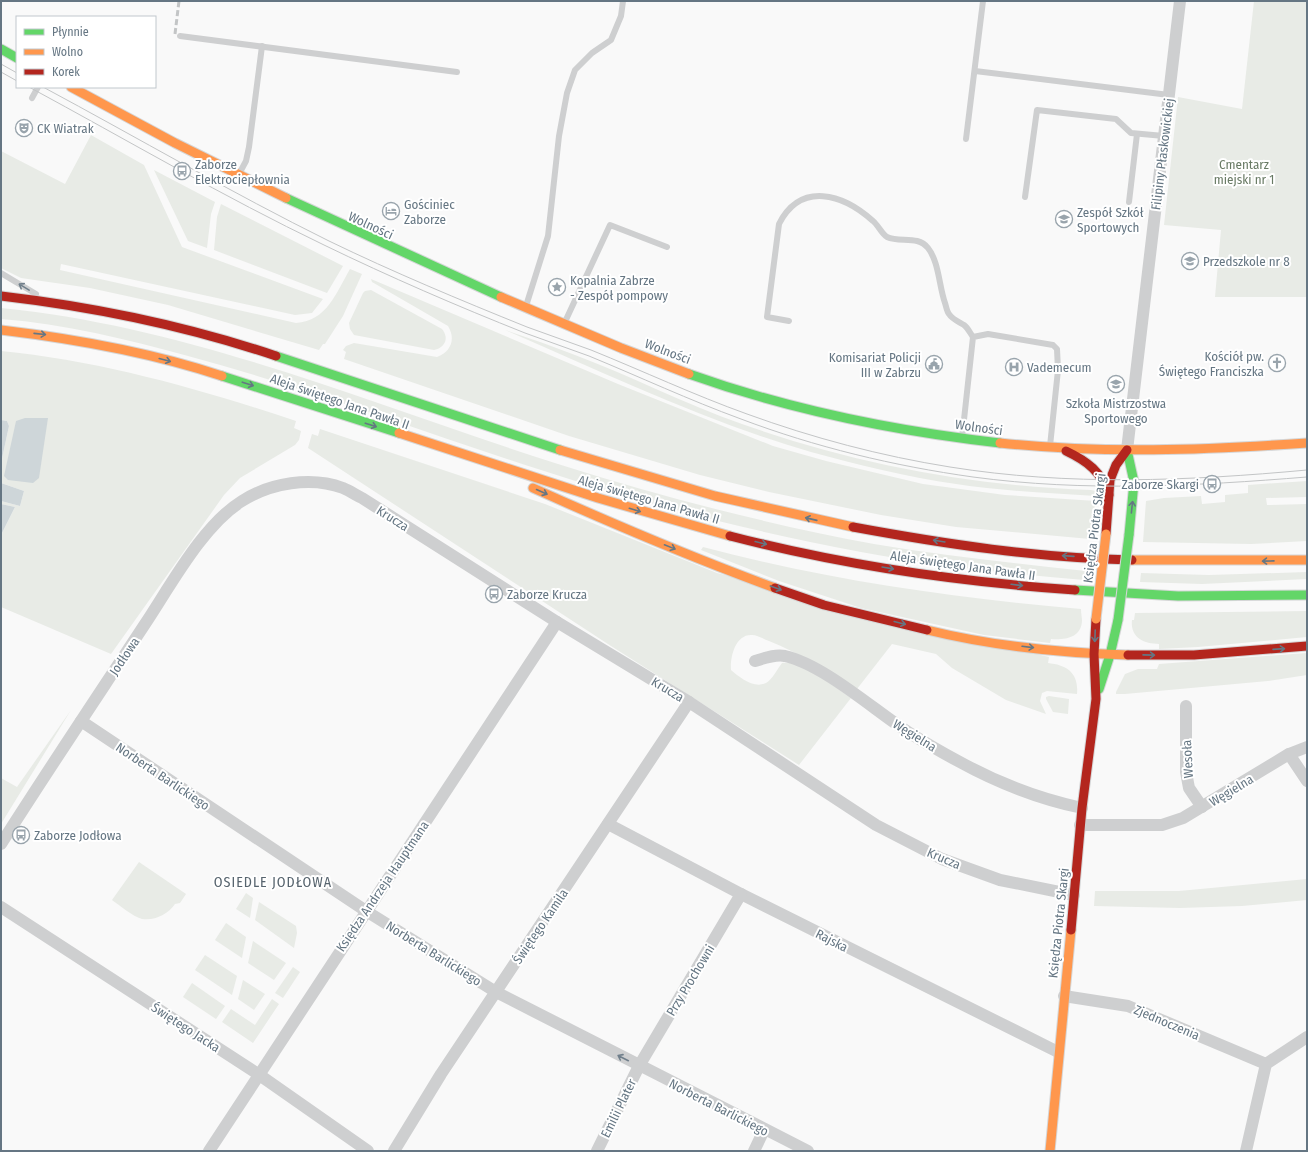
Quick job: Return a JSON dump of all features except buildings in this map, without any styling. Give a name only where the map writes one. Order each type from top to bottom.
[{"type":"main road","points":[[1,49],[16,57]]},
{"type":"main road","name":"Wolności","points":[[73,88],[238,175],[401,253],[526,308],[674,368],[783,403],[834,416],[892,427],[1004,444],[1050,448],[1165,450],[1307,443]]},
{"type":"main road","name":"Aleja świętego Jana Pawła II","points":[[1,296],[48,301],[125,315],[219,338],[586,459],[694,490],[843,526],[951,543],[1055,555],[1117,560],[1195,562],[1307,560]]},
{"type":"main road","name":"Aleja świętego Jana Pawła II","points":[[1,330],[50,336],[127,350],[211,372],[455,453],[598,498],[710,530],[793,551],[907,571],[1052,589],[1115,594],[1209,597],[1307,595]]},
{"type":"main road","points":[[1061,448],[1080,457],[1096,469],[1104,480],[1110,496]]},
{"type":"main road","name":"Księdza Piotra Skargi","points":[[1096,698],[1110,655],[1118,620],[1129,535],[1134,480],[1133,465],[1127,450]]},
{"type":"main road","name":"Księdza Piotra Skargi","points":[[1050,1151],[1080,825],[1096,698],[1094,654],[1096,618],[1110,496],[1110,480],[1116,465],[1127,450]]},
{"type":"main road","points":[[1134,480],[1152,456],[1165,450]]},
{"type":"main road","points":[[455,453],[595,516],[726,570],[824,605],[967,640],[1110,655],[1194,655],[1307,646]]},
{"type":"street","name":"Filipiny Płaskowickiej","points":[[1127,450],[1180,1]]},
{"type":"street","name":"Krucza","points":[[266,489],[285,484],[304,482],[322,483],[343,488],[688,702],[876,825],[942,859],[1000,880],[1074,895]]},
{"type":"street","name":"Jodłowa","points":[[1,844],[203,538],[221,516],[242,501],[266,489]]},
{"type":"street","name":"Księdza Andrzeja Hauptmana","points":[[209,1151],[258,1074],[557,622]]},
{"type":"street","name":"Węgielna","points":[[755,661],[769,656],[784,656],[801,662],[826,675],[908,732],[959,762],[1020,790],[1082,808]]},
{"type":"street","name":"Świętego Kamila","points":[[394,1151],[496,992],[688,702]]},
{"type":"street","name":"Wesoła","points":[[1186,706],[1186,772],[1189,788],[1202,807]]},
{"type":"street","name":"Norberta Barlickiego","points":[[81,721],[366,911],[496,992],[764,1130],[808,1151]]},
{"type":"street","name":"Węgielna","points":[[1080,825],[1162,825],[1183,818],[1289,754],[1307,746]]},
{"type":"street","points":[[1289,754],[1307,781]]},
{"type":"street","name":"Rajska","points":[[608,824],[741,894],[1058,1052]]},
{"type":"street","name":"Przy Prochowni","points":[[639,1066],[741,894]]},
{"type":"street","name":"Świętego Jacka","points":[[1,907],[258,1074],[368,1151]]},
{"type":"street","name":"Zjednoczenia","points":[[1064,996],[1128,1006],[1266,1064]]},
{"type":"street","points":[[1246,1151],[1266,1064],[1307,1037]]},
{"type":"street","name":"Emilii Plater","points":[[597,1151],[639,1066]]},
{"type":"street","points":[[754,1151],[764,1130]]},
{"type":"lane","points":[[526,308],[548,236],[559,136],[567,93],[575,70],[592,53],[611,40],[621,16],[623,1]]},
{"type":"lane","points":[[966,139],[983,1]]},
{"type":"lane","points":[[180,36],[458,72]]},
{"type":"lane","points":[[238,175],[246,161],[249,147],[262,46]]},
{"type":"lane","points":[[975,71],[1169,95]]},
{"type":"lane","points":[[32,98],[37,88]]},
{"type":"lane","points":[[1026,197],[1037,110],[1116,119],[1131,133],[1164,136]]},
{"type":"lane","points":[[1130,202],[1137,134]]},
{"type":"lane","points":[[789,321],[767,317],[779,224],[786,211],[798,202],[813,197],[832,196],[852,204],[874,222],[887,237],[922,242],[928,248],[935,263],[940,287],[949,314],[965,326],[973,337],[962,438]]},
{"type":"lane","points":[[564,324],[610,225],[667,247]]},
{"type":"lane","points":[[1,273],[48,301]]},
{"type":"lane","points":[[973,337],[988,334],[1005,336],[1053,345],[1058,349],[1058,370],[1050,448]]},
{"type":"green space","name":"Cmentarz miejski nr 1","points":[[1254,1],[1307,1],[1307,297],[1215,297],[1221,230],[1164,225],[1178,97],[1242,109]]},
{"type":"green space","points":[[91,135],[144,165],[182,247],[323,299],[312,313],[295,315],[61,264],[60,270],[296,323],[307,321],[316,317],[323,311],[335,296],[350,269],[362,274],[343,316],[325,344],[323,344],[319,350],[168,305],[90,288],[21,278],[1,268],[1,151],[65,184]]},
{"type":"green space","points":[[154,170],[215,202],[211,214],[207,248],[188,241]]},
{"type":"green space","points":[[221,204],[343,266],[327,293],[214,250],[217,217]]},
{"type":"green space","points":[[371,279],[618,384],[773,446],[826,461],[923,484],[1005,495],[1096,501],[1090,539],[956,527],[881,515],[769,492],[700,475],[569,436],[344,359],[346,352],[343,350],[346,346],[354,343],[437,357],[446,352],[451,344],[452,336],[448,326],[372,282]]},
{"type":"green space","points":[[371,290],[442,329],[446,336],[446,340],[443,345],[434,350],[354,335],[350,329],[349,323],[363,293]]},
{"type":"green space","points":[[1,308],[73,318],[144,332],[214,350],[283,371],[558,464],[675,499],[754,519],[874,544],[953,556],[1086,571],[1084,580],[972,569],[889,557],[780,536],[660,506],[497,456],[321,396],[232,369],[165,350],[72,328],[1,319]]},
{"type":"green space","points":[[505,330],[596,363],[679,399],[742,424],[827,451],[958,478],[1046,488],[1091,490],[1096,491],[1096,496],[1008,490],[956,484],[883,470],[811,452],[772,440],[694,412]]},
{"type":"green space","points":[[1,351],[113,369],[187,387],[296,421],[294,428],[301,431],[299,440],[295,445],[240,478],[224,495],[111,654],[1,607],[1,535],[15,507],[1,504],[1,501],[20,506],[24,491],[1,483],[1,463],[9,426],[7,421],[1,420]]},
{"type":"green space","points":[[320,429],[545,504],[717,573],[1049,657],[1048,663],[1066,668],[1074,675],[1077,694],[1047,691],[1042,693],[1040,701],[1046,714],[1006,700],[952,668],[936,654],[892,644],[857,689],[825,669],[781,646],[758,636],[752,635],[741,638],[731,659],[731,670],[742,679],[757,684],[766,683],[773,677],[782,663],[790,663],[818,675],[851,698],[799,765],[611,646],[308,448],[312,434],[318,436]]},
{"type":"green space","points":[[1307,481],[1307,497],[1266,498],[1267,505],[1307,504],[1307,541],[1251,544],[1143,542],[1146,501],[1164,498],[1201,496],[1202,504],[1225,502],[1225,495],[1248,493],[1248,485]]},
{"type":"green space","points":[[703,547],[796,569],[890,586],[1033,605],[1081,609],[1081,627],[1079,631],[1071,637],[1051,639],[1050,643],[984,635],[861,608],[779,581],[701,550]]},
{"type":"green space","points":[[1307,572],[1307,579],[1202,584],[1140,582],[1141,573],[1209,575]]},
{"type":"green space","points":[[1307,611],[1307,637],[1198,647],[1159,649],[1159,644],[1148,643],[1135,635],[1132,626],[1132,620],[1134,620],[1135,613]]},
{"type":"green space","points":[[1307,653],[1307,675],[1268,681],[1116,694],[1125,674],[1138,669],[1157,669],[1159,664]]},
{"type":"green space","points":[[1049,696],[1069,699],[1068,714],[1053,712],[1046,699],[1046,697]]},
{"type":"green space","points":[[71,710],[1,824],[1,778],[17,787]]},
{"type":"green space","points":[[139,862],[186,894],[180,903],[175,904],[165,914],[156,918],[139,918],[112,900]]},
{"type":"green space","points":[[1307,879],[1307,900],[1242,906],[1180,908],[1094,906],[1095,891],[1179,891]]},
{"type":"green space","points":[[246,893],[253,898],[250,918],[236,909]]},
{"type":"green space","points":[[259,902],[296,926],[297,933],[294,948],[255,920]]},
{"type":"green space","points":[[226,923],[246,937],[242,958],[215,940]]},
{"type":"green space","points":[[253,941],[286,963],[274,980],[248,963]]},
{"type":"green space","points":[[205,955],[237,976],[232,995],[195,970]]},
{"type":"green space","points":[[293,967],[300,972],[283,998],[275,993]]},
{"type":"green space","points":[[243,980],[265,994],[254,1010],[238,999]]},
{"type":"green space","points":[[192,983],[225,1006],[216,1019],[183,997]]},
{"type":"green space","points":[[272,999],[279,1004],[253,1043],[222,1022],[231,1009],[255,1025]]},
{"type":"shaded area","points":[[25,418],[48,418],[39,478],[33,483],[8,480],[4,476],[16,421]]},
{"type":"shaded area","points":[[1,420],[7,421],[9,426],[1,463]]},
{"type":"shaded area","points":[[1,483],[24,491],[20,506],[1,501]]},
{"type":"shaded area","points":[[1,504],[15,507],[1,535]]},
{"type":"tram line","points":[[1,64],[16,72]]},
{"type":"tram line","points":[[1,72],[16,80]]},
{"type":"tram line","points":[[31,88],[287,227],[449,302],[525,333],[589,356],[722,412],[826,447],[884,461],[973,477],[1056,485],[1181,485],[1307,477]]},
{"type":"tram line","points":[[45,88],[257,204],[378,264],[527,327],[591,350],[727,407],[797,431],[873,452],[924,463],[994,473],[1039,477],[1128,480],[1173,479],[1307,470]]},
{"type":"railway","points":[[175,34],[179,1]]},
{"type":"traffic: fast","points":[[1,49],[16,57]]},
{"type":"traffic: fast","points":[[286,198],[501,297]]},
{"type":"traffic: fast","points":[[276,356],[560,450]]},
{"type":"traffic: fast","points":[[689,374],[765,398],[843,418],[921,432],[1000,443]]},
{"type":"traffic: fast","points":[[222,376],[399,433]]},
{"type":"traffic: fast","points":[[1127,450],[1134,482],[1129,535]]},
{"type":"traffic: fast","points":[[1118,620],[1129,535]]},
{"type":"traffic: fast","points":[[1075,590],[1178,596],[1307,595]]},
{"type":"traffic: fast","points":[[1099,689],[1110,655],[1118,620]]},
{"type":"traffic: slow","points":[[73,88],[175,143],[286,198]]},
{"type":"traffic: slow","points":[[501,297],[621,348],[689,374]]},
{"type":"traffic: slow","points":[[1,330],[113,347],[168,360],[222,376]]},
{"type":"traffic: slow","points":[[399,433],[598,498],[730,536]]},
{"type":"traffic: slow","points":[[1000,443],[1077,449],[1115,450],[1230,448],[1307,443]]},
{"type":"traffic: slow","points":[[560,450],[715,496],[853,527]]},
{"type":"traffic: slow","points":[[533,488],[653,540],[775,588]]},
{"type":"traffic: slow","points":[[1096,619],[1106,534]]},
{"type":"traffic: slow","points":[[1132,560],[1307,560]]},
{"type":"traffic: slow","points":[[927,630],[952,636],[1027,648],[1128,655]]},
{"type":"traffic: slow","points":[[1050,1151],[1071,930]]},
{"type":"traffic: jam","points":[[1,296],[71,306],[140,319],[209,336],[276,356]]},
{"type":"traffic: jam","points":[[1106,534],[1110,480],[1116,465],[1127,450]]},
{"type":"traffic: jam","points":[[1066,451],[1081,459],[1093,468],[1102,480],[1109,495]]},
{"type":"traffic: jam","points":[[853,527],[992,549],[1097,559],[1132,560]]},
{"type":"traffic: jam","points":[[730,536],[815,556],[901,571],[1031,587],[1075,590]]},
{"type":"traffic: jam","points":[[775,588],[824,605],[927,630]]},
{"type":"traffic: jam","points":[[1071,930],[1082,808],[1096,699],[1094,654],[1096,619]]},
{"type":"traffic: jam","points":[[1128,655],[1194,655],[1307,646]]},
{"type":"place","name":"CK Wiatrak","points":[[24,128]]},
{"type":"place","name":"Zaborze Elektrociepłownia","points":[[182,171]]},
{"type":"place","name":"Gościniec Zaborze","points":[[391,211]]},
{"type":"place","name":"Zespół Szkół Sportowych","points":[[1064,219]]},
{"type":"place","name":"Przedszkole nr 8","points":[[1190,261]]},
{"type":"place","name":"Kopalnia Zabrze - Zespół pompowy","points":[[557,287]]},
{"type":"place","name":"Kościół pw. Świętego Franciszka","points":[[1277,363]]},
{"type":"place","name":"Komisariat Policji III w Zabrzu","points":[[934,364]]},
{"type":"place","name":"Vademecum","points":[[1014,367]]},
{"type":"place","name":"Szkoła Mistrzostwa Sportowego","points":[[1116,384]]},
{"type":"place","name":"Zaborze Skargi","points":[[1212,484]]},
{"type":"place","name":"Zaborze Krucza","points":[[494,594]]},
{"type":"place","name":"Zaborze Jodłowa","points":[[21,835]]},
{"type":"district","name":"OSIEDLE JODŁOWA","points":[[273,882]]}]
